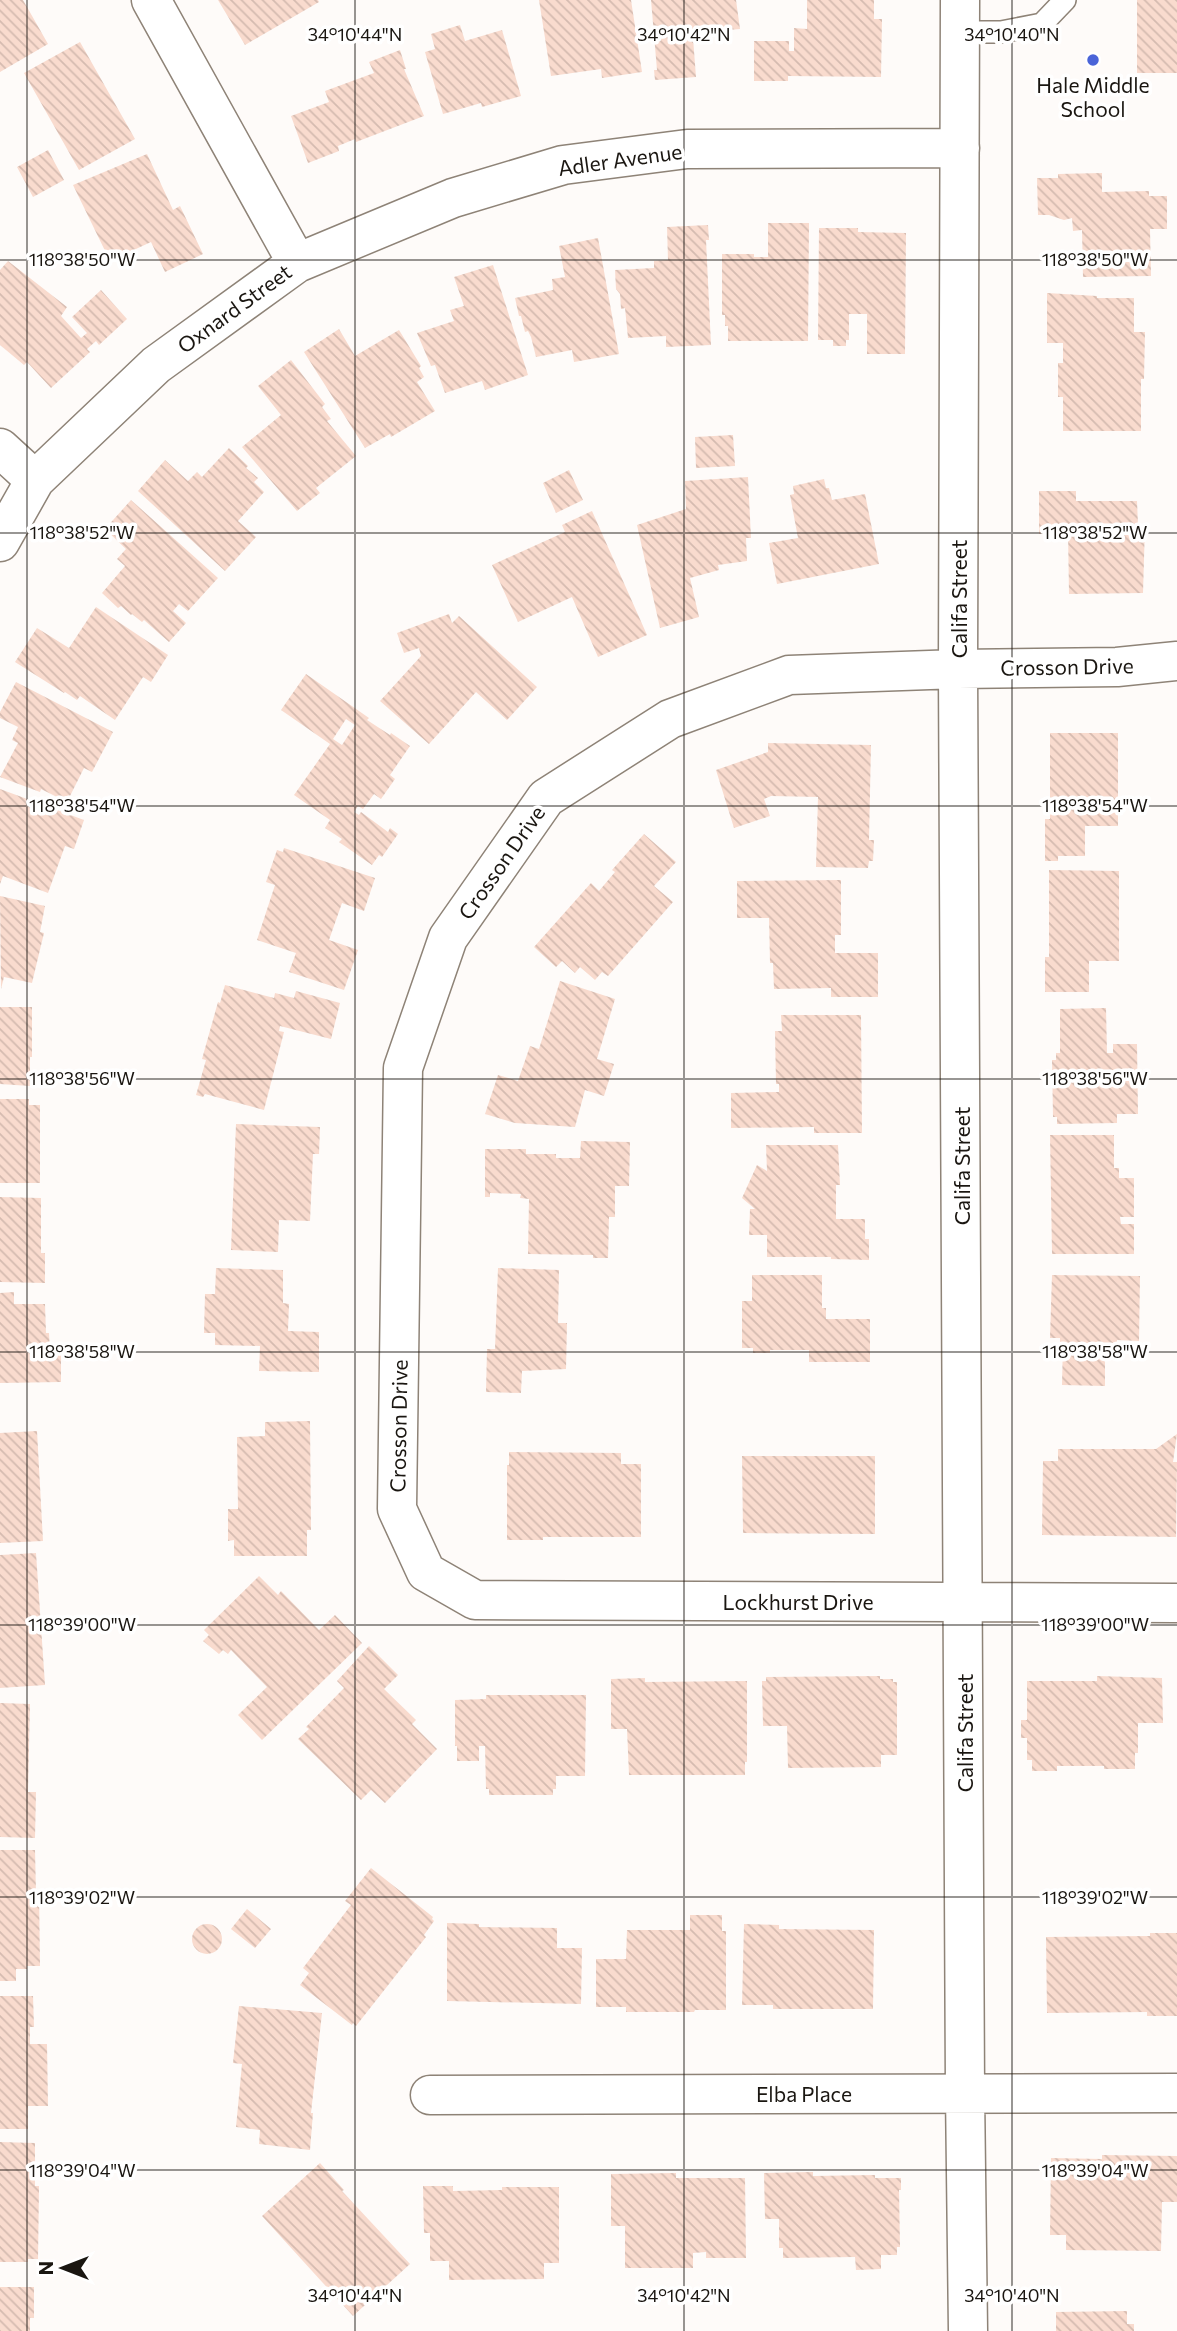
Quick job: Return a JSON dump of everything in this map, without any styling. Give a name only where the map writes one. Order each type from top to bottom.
[{"type":"street","name":"Oxnard Street","points":[[0,541],[36,480],[156,365],[297,263],[151,0]]},
{"type":"street","name":"Califa Street","points":[[960,16],[958,669],[968,2331]]},
{"type":"street","name":"Adler Avenue","points":[[297,263],[453,198],[563,165],[687,149],[960,148]]},
{"type":"street","points":[[0,448],[36,480]]},
{"type":"street","name":"Crosson Drive","points":[[426,1572],[397,1509],[403,1068],[448,938],[546,798],[670,719],[789,675],[1117,667],[1177,661]]},
{"type":"street","name":"Lockhurst Drive","points":[[426,1572],[475,1600],[1177,1603]]},
{"type":"street","name":"Elba Place","points":[[430,2095],[1177,2093]]},
{"type":"lane","points":[[960,16],[1001,32],[1042,24],[1065,0]]},
{"type":"building","points":[[0,0],[23,0],[48,44],[0,72]]},
{"type":"building","points":[[218,0],[318,0],[319,2],[245,45]]},
{"type":"building","points":[[539,0],[631,0],[642,72],[602,78],[601,69],[551,76]]},
{"type":"building","points":[[651,0],[736,0],[740,29],[679,34],[679,39],[693,38],[696,77],[655,80],[654,70],[657,70]]},
{"type":"building","points":[[807,0],[874,0],[874,19],[882,19],[881,77],[788,76],[788,81],[754,81],[754,41],[789,41],[789,51],[794,51],[794,28],[807,29]]},
{"type":"building","points":[[1137,0],[1177,0],[1177,73],[1137,73]]},
{"type":"building","points":[[460,25],[465,41],[502,30],[521,96],[482,107],[481,103],[443,114],[425,52],[435,49],[431,34]]},
{"type":"building","points":[[80,42],[135,139],[79,170],[24,73]]},
{"type":"building","points":[[400,50],[404,69],[424,116],[356,142],[355,139],[338,146],[339,151],[308,163],[291,116],[329,102],[325,91],[374,73],[369,62]]},
{"type":"building","points":[[48,150],[64,180],[33,197],[17,167]]},
{"type":"building","points":[[147,154],[173,210],[180,206],[203,254],[165,272],[151,242],[110,261],[73,185]]},
{"type":"building","points":[[1102,173],[1102,192],[1149,191],[1149,196],[1167,196],[1167,229],[1150,229],[1151,276],[1083,277],[1082,230],[1073,231],[1072,218],[1064,220],[1038,215],[1037,178],[1058,178],[1058,174]]},
{"type":"building","points":[[768,223],[809,223],[808,341],[728,341],[728,326],[725,326],[725,315],[722,315],[722,254],[768,257]]},
{"type":"building","points":[[708,225],[709,240],[706,240],[711,345],[666,347],[666,336],[628,338],[625,308],[621,309],[615,270],[654,268],[654,261],[668,260],[667,227]]},
{"type":"building","points":[[819,228],[858,228],[858,232],[906,233],[905,354],[867,354],[867,314],[849,314],[849,340],[846,340],[846,346],[833,346],[833,340],[818,340]]},
{"type":"building","points":[[598,238],[619,354],[574,362],[572,350],[536,357],[531,337],[528,331],[525,332],[519,316],[515,298],[553,290],[552,279],[565,277],[559,246]]},
{"type":"building","points":[[8,261],[67,307],[61,316],[81,338],[87,333],[72,317],[101,290],[127,319],[99,345],[96,341],[87,349],[90,352],[51,388],[27,362],[24,365],[0,345],[0,270]]},
{"type":"building","points":[[493,265],[528,375],[485,390],[482,381],[445,393],[435,365],[431,366],[417,333],[454,321],[450,310],[464,306],[454,277]]},
{"type":"building","points":[[1047,293],[1097,298],[1134,298],[1134,332],[1145,332],[1141,431],[1063,431],[1063,397],[1058,397],[1058,363],[1063,363],[1063,343],[1047,343]]},
{"type":"building","points":[[339,329],[355,356],[399,330],[421,366],[419,368],[424,377],[417,382],[435,411],[391,437],[390,434],[365,448],[304,352]]},
{"type":"building","points":[[291,360],[325,404],[322,407],[331,419],[327,421],[356,456],[316,488],[320,493],[297,511],[242,447],[281,415],[258,386]]},
{"type":"building","points":[[733,435],[735,466],[696,468],[695,437]]},
{"type":"building","points":[[229,448],[258,478],[254,482],[264,492],[238,521],[256,537],[225,571],[138,491],[165,460],[188,481],[197,472],[202,477]]},
{"type":"building","points":[[569,470],[583,500],[556,513],[543,483]]},
{"type":"building","points":[[748,477],[751,538],[746,538],[747,561],[718,565],[719,570],[690,578],[699,617],[660,628],[637,525],[686,509],[685,481]]},
{"type":"building","points":[[824,479],[832,500],[865,494],[879,564],[777,584],[769,543],[798,538],[790,495],[794,494],[793,486]]},
{"type":"building","points":[[1039,491],[1076,491],[1076,501],[1137,501],[1138,525],[1145,525],[1143,593],[1069,594],[1068,530],[1045,530],[1045,534],[1039,534]]},
{"type":"building","points":[[131,500],[218,578],[188,611],[179,604],[173,611],[186,623],[169,642],[144,620],[142,622],[121,606],[118,608],[102,593],[125,566],[117,559],[126,549],[105,529]]},
{"type":"building","points":[[592,511],[647,635],[598,657],[572,597],[518,622],[492,565],[565,532],[562,525]]},
{"type":"building","points":[[96,607],[168,655],[151,682],[143,677],[115,720],[80,696],[77,700],[15,662],[37,628],[69,648]]},
{"type":"building","points":[[449,614],[452,623],[459,616],[537,687],[507,720],[476,692],[429,744],[380,701],[421,656],[419,648],[404,653],[397,633]]},
{"type":"building","points":[[306,674],[369,718],[367,720],[410,746],[390,775],[395,779],[381,799],[374,794],[363,809],[358,806],[354,812],[359,815],[361,812],[388,832],[390,828],[398,834],[382,857],[379,855],[372,865],[339,842],[342,839],[325,828],[330,820],[294,795],[330,744],[281,710]],"holes":[[[346,719],[355,725],[342,745],[333,739]]]},
{"type":"building","points":[[16,682],[113,732],[92,772],[84,768],[67,802],[41,789],[40,792],[0,777],[18,743],[12,740],[18,727],[0,718],[0,712]]},
{"type":"building","points":[[1050,733],[1118,733],[1118,826],[1085,826],[1085,856],[1058,856],[1058,861],[1045,861],[1045,819],[1050,819]]},
{"type":"building","points":[[768,743],[871,745],[869,840],[874,840],[873,861],[869,861],[868,868],[816,867],[818,797],[771,796],[764,799],[770,816],[734,828],[716,770],[768,752]]},
{"type":"building","points":[[0,789],[84,820],[74,849],[65,846],[48,893],[3,876],[0,884]]},
{"type":"building","points":[[644,834],[676,862],[654,886],[673,902],[608,976],[602,972],[595,980],[580,967],[575,973],[562,961],[556,967],[534,947],[591,883],[599,891],[615,872],[612,870]]},
{"type":"building","points":[[284,848],[375,878],[364,911],[342,903],[329,940],[358,950],[344,990],[289,972],[296,953],[257,940],[275,885],[266,882],[277,850],[283,852]]},
{"type":"building","points":[[1049,870],[1119,871],[1119,961],[1089,961],[1089,992],[1045,992],[1045,957],[1049,957]]},
{"type":"building","points":[[841,880],[841,935],[835,935],[835,953],[878,953],[878,997],[831,997],[831,988],[774,989],[773,963],[770,963],[769,918],[737,918],[737,881]]},
{"type":"building","points":[[0,896],[45,906],[40,932],[44,933],[32,983],[4,977],[1,989]]},
{"type":"building","points":[[560,981],[615,999],[597,1059],[614,1064],[604,1096],[585,1090],[575,1127],[515,1123],[485,1114],[498,1075],[518,1081],[530,1046],[539,1049]]},
{"type":"building","points":[[225,985],[274,998],[275,993],[294,998],[296,991],[340,1003],[331,1039],[280,1026],[279,1031],[284,1032],[264,1110],[205,1094],[203,1097],[196,1095],[206,1060],[202,1059]]},
{"type":"building","points":[[0,1007],[32,1007],[30,1086],[0,1084]]},
{"type":"building","points":[[1106,1008],[1107,1053],[1113,1053],[1113,1044],[1137,1044],[1138,1114],[1117,1114],[1117,1123],[1057,1124],[1057,1117],[1053,1117],[1052,1060],[1056,1060],[1056,1053],[1060,1053],[1060,1009]]},
{"type":"building","points":[[781,1015],[861,1015],[862,1133],[814,1133],[814,1127],[731,1128],[731,1093],[779,1092],[779,1084],[776,1084],[775,1031],[782,1031]]},
{"type":"building","points":[[0,1099],[29,1099],[29,1105],[40,1105],[40,1183],[0,1183]]},
{"type":"building","points":[[236,1124],[320,1127],[319,1154],[313,1154],[310,1221],[279,1220],[278,1252],[231,1250]]},
{"type":"building","points":[[1050,1135],[1114,1135],[1114,1168],[1119,1168],[1119,1178],[1134,1178],[1134,1217],[1120,1217],[1121,1224],[1134,1224],[1134,1254],[1052,1254]]},
{"type":"building","points":[[581,1141],[630,1142],[629,1186],[615,1186],[615,1217],[609,1217],[608,1258],[593,1258],[593,1255],[528,1254],[529,1199],[520,1198],[521,1194],[490,1193],[490,1197],[485,1197],[485,1149],[526,1149],[526,1154],[556,1154],[556,1158],[580,1158]]},
{"type":"building","points":[[766,1145],[838,1145],[840,1185],[836,1185],[836,1219],[865,1219],[869,1260],[767,1257],[767,1235],[749,1235],[750,1209],[755,1209],[742,1198],[757,1165],[767,1171]]},
{"type":"building","points":[[0,1197],[41,1198],[41,1253],[45,1253],[45,1283],[0,1282]]},
{"type":"building","points":[[216,1268],[283,1270],[283,1303],[289,1304],[288,1331],[319,1332],[319,1372],[259,1371],[260,1346],[215,1345],[215,1333],[204,1333],[205,1294],[215,1294]]},
{"type":"building","points":[[498,1268],[559,1270],[558,1323],[567,1323],[566,1369],[522,1371],[521,1393],[486,1392],[487,1349],[495,1349]]},
{"type":"building","points":[[752,1275],[822,1275],[822,1308],[826,1308],[826,1319],[870,1319],[870,1362],[809,1362],[809,1350],[753,1353],[753,1348],[742,1348],[742,1301],[752,1301]]},
{"type":"building","points":[[1052,1275],[1140,1276],[1139,1341],[1117,1340],[1117,1343],[1105,1343],[1105,1386],[1062,1385],[1063,1342],[1060,1342],[1060,1338],[1050,1338]]},
{"type":"building","points":[[14,1292],[14,1304],[45,1304],[50,1351],[61,1351],[61,1382],[0,1383],[0,1293]]},
{"type":"building","points":[[310,1421],[311,1530],[307,1530],[307,1556],[234,1556],[234,1540],[228,1541],[228,1509],[238,1509],[237,1437],[265,1436],[265,1422]]},
{"type":"building","points":[[37,1431],[43,1541],[0,1543],[0,1433]]},
{"type":"building","points":[[1177,1434],[1173,1462],[1177,1462],[1176,1537],[1042,1535],[1043,1461],[1058,1461],[1058,1449],[1156,1449]]},
{"type":"building","points":[[509,1452],[621,1453],[621,1464],[641,1464],[641,1537],[543,1537],[543,1540],[507,1540]]},
{"type":"building","points":[[742,1456],[875,1456],[875,1534],[743,1533]]},
{"type":"building","points":[[36,1553],[45,1685],[0,1688],[0,1555]]},
{"type":"building","points":[[259,1576],[278,1595],[281,1591],[319,1630],[335,1615],[362,1643],[262,1740],[238,1715],[267,1687],[231,1650],[228,1654],[223,1650],[219,1654],[203,1641],[209,1635],[204,1630]]},
{"type":"building","points":[[369,1646],[398,1675],[384,1689],[416,1720],[412,1724],[437,1749],[385,1803],[371,1790],[361,1800],[298,1739],[344,1688],[337,1681]]},
{"type":"building","points":[[880,1676],[880,1679],[893,1679],[893,1682],[897,1682],[897,1755],[881,1755],[881,1767],[788,1768],[787,1726],[763,1726],[762,1681],[766,1681],[766,1677]]},
{"type":"building","points":[[1097,1676],[1162,1678],[1163,1723],[1138,1723],[1135,1769],[1057,1766],[1057,1771],[1032,1771],[1032,1760],[1027,1760],[1027,1738],[1021,1738],[1021,1720],[1027,1720],[1027,1681],[1097,1681]]},
{"type":"building","points":[[645,1678],[645,1682],[747,1681],[745,1775],[629,1775],[627,1729],[611,1729],[611,1679]]},
{"type":"building","points":[[486,1695],[586,1695],[585,1776],[556,1776],[553,1795],[489,1795],[489,1789],[486,1789],[485,1746],[479,1746],[479,1761],[457,1761],[455,1746],[455,1700],[486,1699]]},
{"type":"building","points":[[0,1703],[30,1704],[28,1792],[36,1792],[35,1838],[0,1837]]},
{"type":"building","points":[[0,1850],[35,1850],[36,1893],[39,1893],[40,1966],[16,1969],[16,1981],[0,1981]]},
{"type":"building","points":[[371,1868],[433,1917],[434,1921],[424,1935],[426,1937],[356,2026],[300,1985],[309,1973],[303,1968],[351,1905],[345,1901]]},
{"type":"building","points":[[247,1909],[271,1929],[255,1948],[231,1929]]},
{"type":"building","points":[[690,1915],[722,1915],[722,1931],[726,1931],[726,2010],[626,2012],[626,2007],[596,2007],[596,1959],[626,1959],[627,1930],[690,1930]]},
{"type":"building","points":[[447,1923],[479,1924],[479,1927],[557,1928],[557,1948],[582,1948],[581,2004],[447,2001]]},
{"type":"building","points":[[207,1924],[213,1925],[221,1933],[221,1945],[213,1953],[207,1954],[201,1953],[193,1945],[192,1939],[193,1933],[201,1925]]},
{"type":"building","points":[[744,1924],[779,1925],[779,1929],[874,1930],[873,2009],[773,2009],[773,2005],[742,2005]]},
{"type":"building","points":[[1150,1933],[1177,1933],[1177,2016],[1147,2016],[1147,2012],[1047,2013],[1046,1937],[1150,1936]]},
{"type":"building","points":[[0,1996],[33,1996],[34,2027],[30,2027],[30,2044],[47,2044],[48,2106],[28,2106],[28,2129],[0,2129]]},
{"type":"building","points":[[239,2006],[322,2013],[311,2113],[310,2150],[259,2144],[260,2130],[236,2127],[242,2064],[233,2063]]},
{"type":"building","points":[[0,2142],[35,2143],[35,2186],[39,2186],[38,2259],[28,2259],[28,2262],[0,2262]]},
{"type":"building","points":[[1102,2155],[1177,2156],[1177,2202],[1162,2202],[1161,2251],[1066,2250],[1066,2235],[1050,2235],[1051,2158],[1102,2159]]},
{"type":"building","points":[[320,2163],[344,2190],[342,2191],[410,2264],[353,2316],[262,2216]]},
{"type":"building","points":[[813,2172],[813,2176],[875,2175],[875,2178],[901,2178],[900,2247],[897,2247],[897,2255],[881,2255],[881,2269],[856,2270],[855,2257],[783,2258],[783,2248],[779,2248],[779,2219],[765,2219],[764,2173]]},
{"type":"building","points":[[676,2173],[676,2178],[745,2178],[746,2258],[706,2258],[706,2252],[693,2253],[693,2268],[625,2268],[625,2226],[611,2226],[611,2174]]},
{"type":"building","points":[[423,2186],[453,2186],[453,2191],[502,2190],[502,2187],[559,2187],[559,2263],[544,2263],[544,2279],[449,2280],[449,2261],[430,2261],[430,2233],[424,2233]]},
{"type":"building","points":[[0,2287],[34,2287],[34,2318],[30,2318],[30,2331],[0,2331]]},
{"type":"building","points":[[1127,2311],[1127,2324],[1134,2324],[1134,2331],[1056,2331],[1056,2312]]},
{"type":"place","name":"Hale Middle School","points":[[1093,60]]}]
